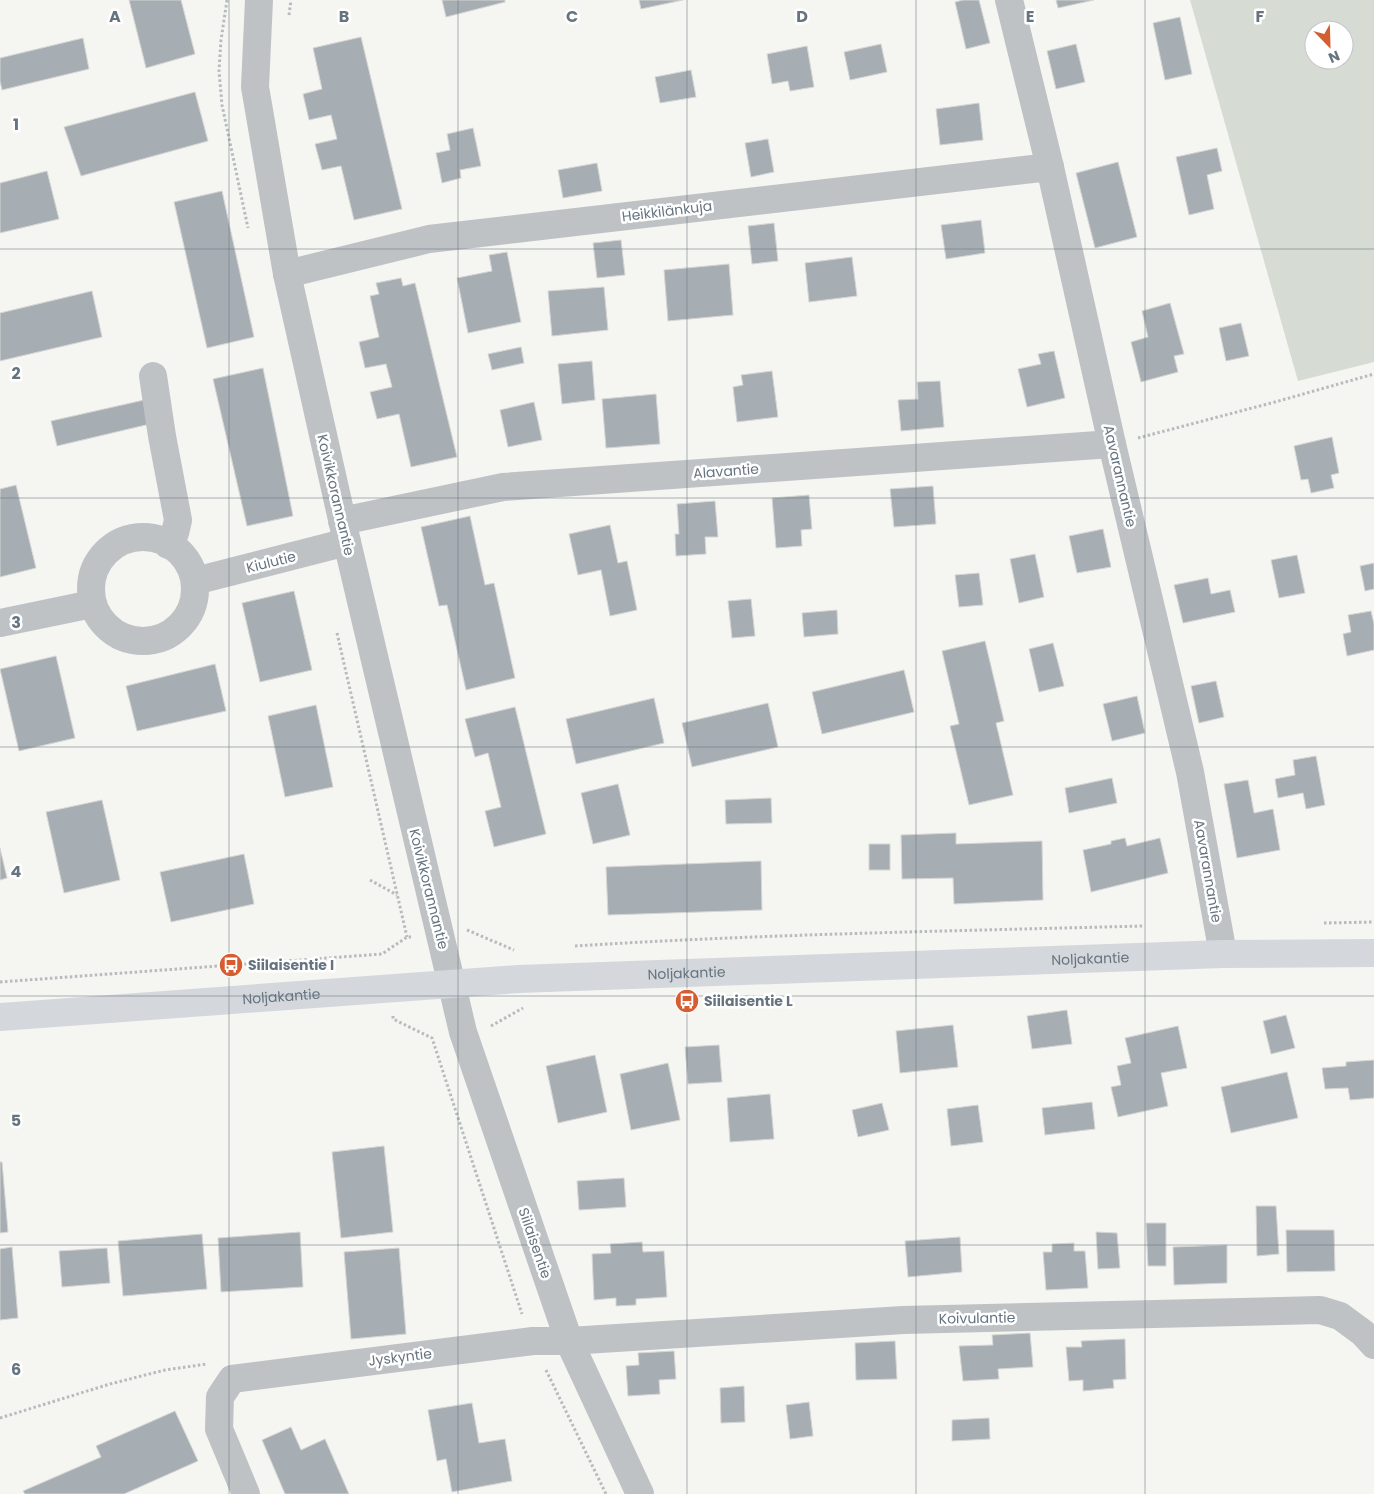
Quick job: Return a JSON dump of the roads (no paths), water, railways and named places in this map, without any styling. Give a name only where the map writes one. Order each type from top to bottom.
[{"type":"main road","name":"Noljakantie","points":[[0,1017],[519,979],[1223,954],[1374,953]]},
{"type":"street","name":"Koivikkorannantie","points":[[259,0],[255,87],[287,274],[344,532],[453,984]]},
{"type":"street","name":"Aavarannantie","points":[[1009,0],[1050,167],[1112,444],[1190,772],[1223,954]]},
{"type":"street","name":"Heikkilänkuja","points":[[287,274],[430,239],[1050,167]]},
{"type":"street","points":[[153,376],[178,520],[175,533],[168,545]]},
{"type":"street","name":"Alavantie","points":[[344,532],[503,487],[1112,444]]},
{"type":"street","name":"Kiulutie","points":[[195,581],[344,532]]},
{"type":"street","points":[[145,537],[159,540],[175,549],[184,558],[195,581],[192,607],[183,622],[168,635],[150,641],[129,640],[112,632],[99,619],[92,604],[90,588],[93,573],[102,556],[110,548],[127,540],[145,537]]},
{"type":"street","points":[[0,623],[92,604]]},
{"type":"street","name":"Siilaisentie","points":[[453,984],[463,1032],[569,1341],[640,1494]]},
{"type":"street","name":"Koivulantie","points":[[569,1341],[903,1320],[1320,1310],[1340,1316],[1363,1333],[1374,1345]]},
{"type":"street","name":"Jyskyntie","points":[[246,1494],[219,1429],[220,1397],[232,1379],[533,1341],[569,1341]]},
{"type":"place","name":"Siilaisentie I","points":[[231,965]]},
{"type":"place","name":"Siilaisentie L","points":[[687,1001]]}]
